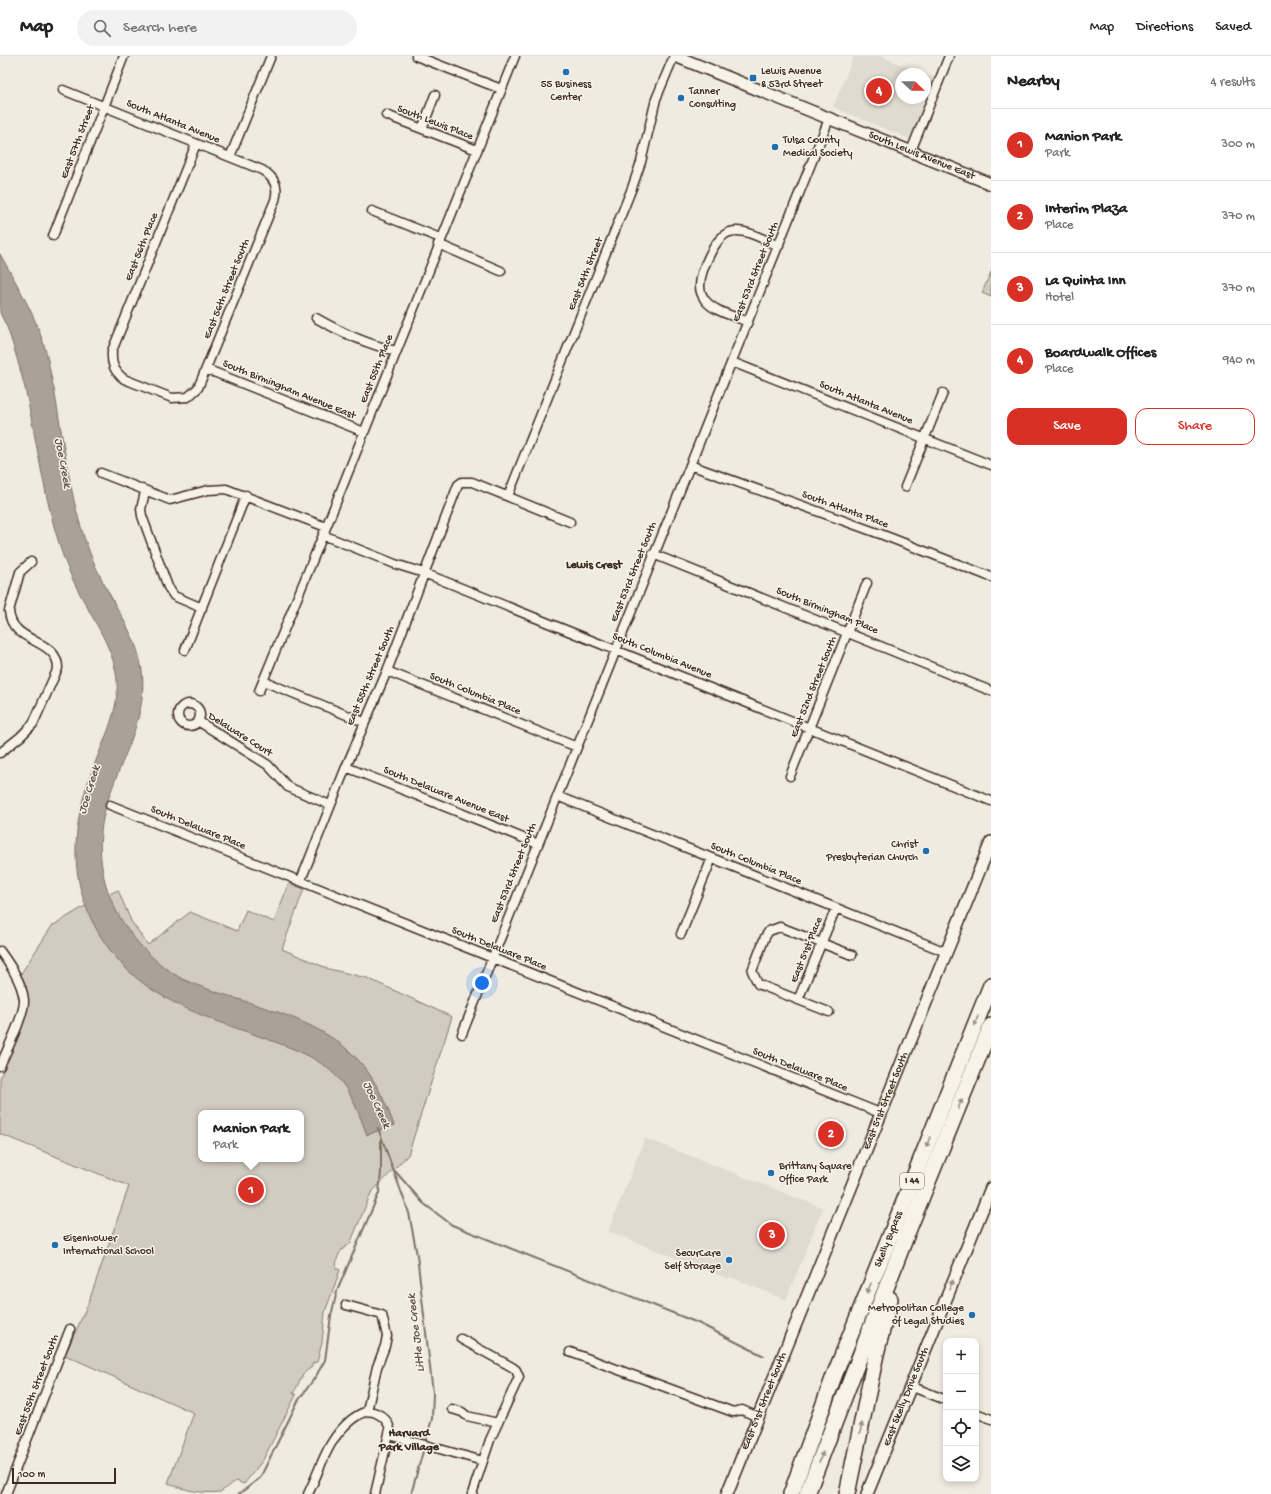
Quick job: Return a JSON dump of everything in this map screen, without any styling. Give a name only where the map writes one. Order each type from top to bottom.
[{"type":"highway","name":"Skelly Bypass","points":[[791,1494],[834,1376],[991,985]]},
{"type":"highway","name":"Skelly Bypass","points":[[807,1494],[908,1231],[991,1026]]},
{"type":"highway","points":[[848,1494],[876,1354],[908,1231]]},
{"type":"main road","name":"South Lewis Avenue East","points":[[674,56],[991,184]]},
{"type":"main road","name":"East 51st Street South","points":[[727,1494],[991,842]]},
{"type":"main road","name":"East Skelly Drive South","points":[[867,1494],[991,1188]]},
{"type":"street","name":"East 57th Street","points":[[53,236],[124,56]]},
{"type":"street","points":[[230,157],[271,56]]},
{"type":"street","points":[[416,56],[501,89]]},
{"type":"street","name":"East 55th Place","points":[[259,691],[325,531],[439,241],[515,56]]},
{"type":"street","name":"East 54th Street","points":[[508,496],[642,162],[656,99],[674,56]]},
{"type":"street","points":[[911,151],[949,56]]},
{"type":"street","name":"South Atlanta Avenue","points":[[63,90],[262,170],[272,178]]},
{"type":"street","points":[[422,129],[435,95]]},
{"type":"street","name":"South Lewis Place","points":[[386,115],[477,150]]},
{"type":"street","name":"East 53rd Street South","points":[[462,1034],[653,554],[779,246],[829,119]]},
{"type":"street","name":"East 56th Place","points":[[181,399],[172,398],[124,379],[118,374],[111,360],[112,352],[196,144]]},
{"type":"street","name":"East 56th Street South","points":[[181,399],[194,394],[206,369],[275,200],[276,186],[272,178]]},
{"type":"street","points":[[372,211],[501,270]]},
{"type":"street","points":[[748,322],[715,309],[705,301],[702,296],[700,291],[701,280],[714,245],[723,234],[730,232],[745,232],[779,246]]},
{"type":"street","points":[[316,318],[345,335],[371,345],[396,351]]},
{"type":"street","name":"South Atlanta Avenue","points":[[732,362],[991,465]]},
{"type":"street","name":"South Birmingham Avenue East","points":[[206,369],[364,432]]},
{"type":"street","points":[[905,487],[943,393]]},
{"type":"street","name":"South Atlanta Place","points":[[690,465],[883,535],[991,578]]},
{"type":"street","name":"South Columbia Avenue","points":[[101,473],[145,492],[170,500],[218,489],[226,489],[246,496],[395,564],[424,573],[991,801]]},
{"type":"street","name":"East 55th Street South","points":[[301,880],[330,805],[387,670],[456,490],[462,482],[472,482],[508,496]]},
{"type":"street","points":[[145,492],[141,509],[142,516],[168,587],[174,596],[202,608]]},
{"type":"street","points":[[184,650],[246,496]]},
{"type":"street","points":[[508,496],[570,522]]},
{"type":"street","name":"South Birmingham Place","points":[[653,554],[991,690]]},
{"type":"street","points":[[1,749],[20,737],[33,724],[58,668],[58,660],[54,653],[18,631],[10,616],[9,611],[20,572],[31,562]]},
{"type":"street","name":"East 52nd Street South","points":[[790,776],[867,583]]},
{"type":"street","name":"South Columbia Place","points":[[387,670],[577,747]]},
{"type":"street","points":[[268,683],[364,722]]},
{"type":"street","name":"Delaware Court","points":[[198,721],[263,762],[288,787],[330,805]]},
{"type":"street","name":"South Delaware Avenue East","points":[[346,767],[538,844]]},
{"type":"street","name":"South Columbia Place","points":[[557,796],[946,952]]},
{"type":"street","name":"South Delaware Place","points":[[110,805],[301,880],[880,1113]]},
{"type":"street","points":[[681,934],[712,858]]},
{"type":"street","name":"East 51st Place","points":[[798,1000],[836,908]]},
{"type":"street","points":[[829,1012],[758,984],[752,972],[769,932],[780,927],[852,955]]},
{"type":"street","points":[[0,951],[22,988],[24,1000],[22,1012],[0,1066]]},
{"type":"street","points":[[346,1305],[382,1315],[387,1336],[377,1367],[368,1411]]},
{"type":"street","name":"East 55th Street South","points":[[6,1494],[70,1329]]},
{"type":"street","points":[[461,1339],[512,1367],[518,1373],[518,1382],[498,1423],[472,1494]]},
{"type":"street","points":[[570,1352],[733,1412],[742,1410],[758,1417]]},
{"type":"street","points":[[910,1386],[943,1399]]},
{"type":"street","points":[[452,1409],[462,1412],[467,1416],[498,1423]]},
{"type":"street","points":[[308,1494],[328,1446],[341,1429],[357,1416],[368,1411],[375,1413],[386,1420],[389,1424],[389,1435],[375,1494]]},
{"type":"street","points":[[979,1414],[991,1419]]},
{"type":"street","points":[[389,1435],[483,1461]]},
{"type":"shaded area","points":[[854,56],[880,56],[910,68],[895,68],[895,104],[924,104],[910,139],[833,107]]},
{"type":"shaded area","points":[[931,76],[935,78],[931,88]]},
{"type":"shaded area","points":[[991,272],[991,297],[982,293]]},
{"type":"shaded area","points":[[289,883],[304,889],[282,949],[329,969],[367,978],[452,1017],[408,1155],[371,1193],[350,1244],[341,1251],[338,1257],[336,1268],[340,1270],[325,1312],[322,1343],[317,1362],[313,1363],[311,1368],[302,1376],[293,1393],[296,1395],[263,1460],[244,1484],[236,1481],[220,1492],[200,1492],[180,1488],[168,1483],[194,1413],[65,1355],[88,1304],[129,1186],[0,1134],[0,1078],[24,1019],[28,1003],[27,990],[20,975],[52,926],[85,906],[118,890],[131,921],[148,945],[190,912],[237,931],[246,910],[274,922]]},
{"type":"shaded area","name":"SecurCare Self Storage","points":[[645,1138],[823,1208],[786,1300],[730,1277],[728,1279],[608,1231]]},
{"type":"water","name":"Joe Creek","points":[[0,254],[28,306],[44,345],[54,389],[70,483],[84,537],[99,574],[131,635],[140,660],[143,678],[139,713],[129,747],[109,797],[102,824],[100,851],[104,877],[112,901],[124,924],[140,945],[159,963],[182,979],[301,1021],[323,1032],[343,1046],[361,1063],[371,1077],[384,1100],[394,1125],[367,1135],[350,1095],[342,1083],[334,1074],[316,1060],[285,1046],[202,1015],[163,996],[145,985],[128,971],[113,954],[98,931],[87,908],[80,885],[76,861],[76,837],[86,788],[114,713],[117,692],[116,671],[100,631],[78,590],[63,557],[55,530],[45,490],[25,388],[10,335],[0,312]]},
{"type":"waterway","name":"Little Joe Creek","points":[[378,1128],[409,1213],[417,1255],[433,1393],[432,1419],[425,1443]]},
{"type":"waterway","points":[[239,1494],[260,1478],[298,1401],[316,1376],[325,1360],[331,1316],[337,1291],[379,1193],[381,1172],[381,1137]]},
{"type":"waterway","points":[[395,1171],[423,1203],[452,1225],[698,1323],[764,1356]]},
{"type":"waterway","name":"Little Joe Creek","points":[[411,1494],[424,1448]]},
{"type":"place","name":"55 Business Center","points":[[566,72]]},
{"type":"place","name":"Lewis Avenue & 53rd Street","points":[[753,78]]},
{"type":"place","name":"Boardwalk Offices","points":[[879,91]]},
{"type":"place","name":"Tanner Consulting","points":[[681,98]]},
{"type":"place","name":"Tulsa County Medical Society","points":[[775,147]]},
{"type":"place","name":"Christ Presbyterian Church","points":[[926,851]]},
{"type":"place","name":"Interim Plaza","points":[[831,1134]]},
{"type":"place","name":"Brittany Square Office Park","points":[[771,1173]]},
{"type":"place","name":"Manion Park","points":[[251,1190]]},
{"type":"place","name":"La Quinta Inn","points":[[772,1235]]},
{"type":"place","name":"Eisenhower International School","points":[[55,1245]]},
{"type":"place","name":"SecurCare Self Storage","points":[[729,1260]]},
{"type":"place","name":"Metropolitan College of Legal Studies","points":[[972,1315]]},
{"type":"district","name":"Lewis Crest","points":[[594,566]]},
{"type":"district","name":"Harvard Park Village","points":[[409,1441]]}]
